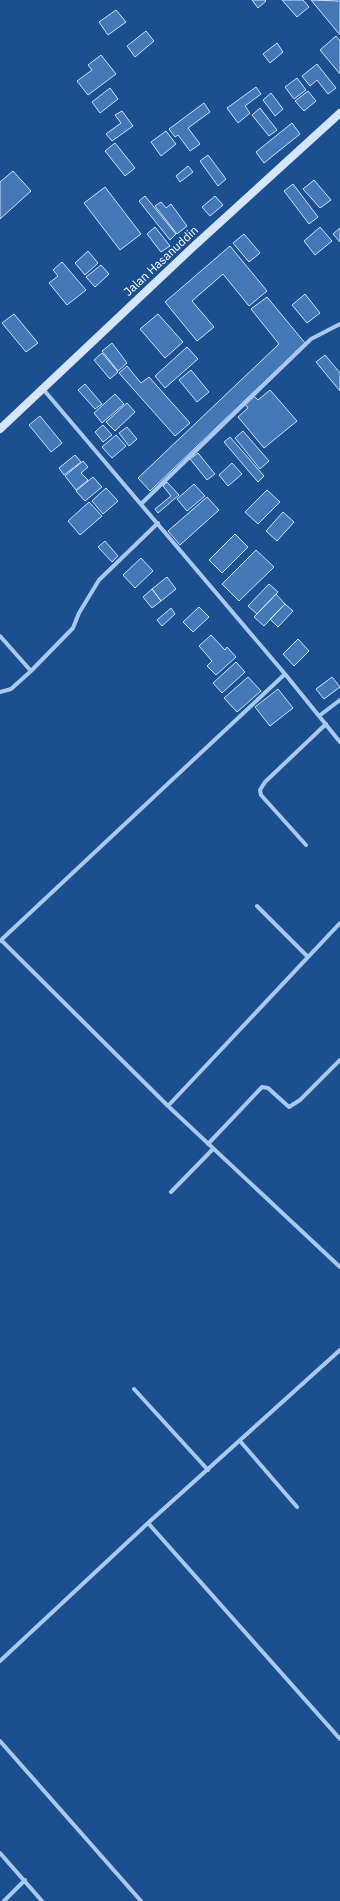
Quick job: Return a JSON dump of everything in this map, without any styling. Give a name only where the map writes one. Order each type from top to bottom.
[{"type":"main road","name":"Jalan Hasanuddin","points":[[0,429],[193,247],[340,113]]},
{"type":"street","points":[[141,504],[311,339],[340,324]]},
{"type":"street","points":[[43,388],[285,674],[340,742]]},
{"type":"street","points":[[0,692],[10,689],[31,671],[73,628],[79,613],[99,580],[158,523]]},
{"type":"street","points":[[0,636],[31,671]]},
{"type":"street","points":[[285,674],[0,941],[168,1106],[340,1267]]},
{"type":"street","points":[[319,716],[340,700]]},
{"type":"street","points":[[306,845],[260,796],[260,790],[265,782],[326,724]]},
{"type":"street","points":[[257,906],[308,957]]},
{"type":"street","points":[[168,1106],[340,923]]},
{"type":"street","points":[[208,1144],[262,1087],[268,1088],[289,1107],[300,1100],[340,1060]]},
{"type":"street","points":[[171,1192],[213,1149]]},
{"type":"street","points":[[0,1661],[340,1350]]},
{"type":"street","points":[[134,1389],[208,1470]]},
{"type":"street","points":[[240,1441],[296,1507]]},
{"type":"street","points":[[148,1524],[340,1740]]},
{"type":"street","points":[[0,1741],[142,1901]]},
{"type":"street","points":[[0,1853],[42,1901]]},
{"type":"street","points":[[4,1901],[25,1880]]},
{"type":"building","points":[[252,0],[265,0],[266,1],[258,8]]},
{"type":"building","points":[[282,0],[303,0],[309,7],[297,17]]},
{"type":"building","points":[[311,0],[340,1],[340,35]]},
{"type":"building","points":[[116,10],[126,22],[108,35],[99,22]]},
{"type":"building","points":[[146,31],[154,41],[135,57],[127,46]]},
{"type":"building","points":[[336,36],[340,41],[340,74],[320,50]]},
{"type":"building","points":[[277,43],[283,52],[270,63],[263,54]]},
{"type":"building","points":[[101,55],[116,74],[88,95],[77,81],[92,70],[88,65]]},
{"type":"building","points":[[317,64],[336,88],[328,94],[317,80],[310,86],[302,76]]},
{"type":"building","points":[[297,78],[306,90],[294,99],[285,87]]},
{"type":"building","points":[[256,87],[261,94],[245,106],[250,113],[238,123],[227,108]]},
{"type":"building","points":[[110,88],[118,99],[100,113],[92,102]]},
{"type":"building","points":[[308,91],[316,101],[304,111],[295,101]]},
{"type":"building","points":[[271,93],[283,109],[275,116],[263,100]]},
{"type":"building","points":[[204,103],[210,112],[188,128],[200,144],[190,151],[178,135],[175,137],[169,129]]},
{"type":"building","points":[[260,108],[277,130],[269,136],[252,115]]},
{"type":"building","points":[[122,111],[133,126],[112,141],[106,134],[121,123],[115,115]]},
{"type":"building","points":[[292,123],[300,134],[264,163],[256,152]]},
{"type":"building","points":[[166,131],[176,144],[161,156],[151,142]]},
{"type":"building","points":[[115,143],[135,168],[125,176],[105,151]]},
{"type":"building","points":[[208,155],[226,179],[218,186],[200,161]]},
{"type":"building","points":[[188,166],[193,172],[180,182],[176,176]]},
{"type":"building","points":[[13,171],[31,191],[0,219],[0,182]]},
{"type":"building","points":[[314,180],[331,200],[320,208],[303,189]]},
{"type":"building","points":[[293,184],[318,217],[309,224],[284,191]]},
{"type":"building","points":[[105,187],[141,234],[120,250],[84,203]]},
{"type":"building","points":[[145,196],[176,234],[170,240],[139,201]]},
{"type":"building","points":[[215,196],[223,205],[210,216],[202,207]]},
{"type":"building","points":[[161,202],[166,208],[171,204],[187,226],[177,234],[155,206]]},
{"type":"building","points":[[155,227],[170,246],[161,252],[147,234]]},
{"type":"building","points":[[320,227],[332,241],[315,255],[304,241]]},
{"type":"building","points":[[340,228],[340,242],[333,234]]},
{"type":"building","points":[[244,234],[260,253],[249,262],[233,243]]},
{"type":"building","points":[[230,246],[267,291],[249,306],[223,274],[192,301],[214,327],[197,341],[165,302]]},
{"type":"building","points":[[88,251],[98,263],[85,275],[75,263]]},
{"type":"building","points":[[62,262],[86,290],[67,305],[49,283],[58,276],[53,270]]},
{"type":"building","points":[[101,265],[109,274],[95,287],[86,277]]},
{"type":"building","points":[[305,294],[320,313],[307,323],[292,305]]},
{"type":"building","points":[[267,297],[305,343],[150,491],[138,478],[279,344],[251,309]]},
{"type":"building","points":[[14,314],[38,343],[26,352],[2,323]]},
{"type":"building","points":[[158,314],[183,342],[165,358],[140,329]]},
{"type":"building","points":[[112,343],[127,363],[118,371],[102,351]]},
{"type":"building","points":[[187,347],[198,359],[165,388],[155,376]]},
{"type":"building","points":[[102,353],[118,372],[110,379],[94,360]]},
{"type":"building","points":[[325,355],[340,373],[340,391],[316,362]]},
{"type":"building","points":[[127,366],[141,383],[149,377],[190,423],[175,436],[119,373]]},
{"type":"building","points":[[191,370],[209,392],[197,402],[179,380]]},
{"type":"building","points":[[85,384],[102,404],[95,409],[78,390]]},
{"type":"building","points":[[270,390],[297,421],[264,448],[238,417],[248,408],[245,404],[254,396],[258,400]]},
{"type":"building","points":[[115,394],[124,404],[102,423],[94,413]]},
{"type":"building","points":[[127,403],[135,412],[115,431],[106,422]]},
{"type":"building","points":[[40,416],[62,443],[51,452],[29,425]]},
{"type":"building","points":[[103,425],[112,435],[103,442],[95,432]]},
{"type":"building","points":[[127,427],[137,439],[129,446],[119,433]]},
{"type":"building","points":[[243,431],[269,461],[260,469],[235,438]]},
{"type":"building","points":[[116,435],[126,446],[112,458],[102,447]]},
{"type":"building","points":[[230,437],[264,476],[258,482],[224,442]]},
{"type":"building","points":[[198,453],[215,474],[207,480],[190,459]]},
{"type":"building","points":[[75,455],[81,462],[64,475],[59,468]]},
{"type":"building","points":[[83,461],[88,467],[81,473],[88,480],[76,490],[65,476]]},
{"type":"building","points":[[232,463],[242,474],[228,486],[219,475]]},
{"type":"building","points":[[93,477],[102,487],[85,501],[76,491]]},
{"type":"building","points":[[167,482],[179,495],[158,513],[155,509],[171,496],[163,486]]},
{"type":"building","points":[[194,484],[205,496],[187,511],[177,499]]},
{"type":"building","points":[[106,488],[118,501],[103,514],[92,501]]},
{"type":"building","points":[[267,490],[280,502],[258,524],[245,512]]},
{"type":"building","points":[[207,497],[219,510],[180,545],[168,531]]},
{"type":"building","points":[[89,502],[102,516],[80,535],[68,521]]},
{"type":"building","points":[[283,512],[294,522],[277,541],[266,531]]},
{"type":"building","points":[[235,534],[248,547],[222,573],[209,560]]},
{"type":"building","points":[[105,541],[118,556],[112,562],[98,547]]},
{"type":"building","points":[[256,550],[274,567],[239,601],[222,584]]},
{"type":"building","points":[[141,558],[153,571],[135,588],[123,575]]},
{"type":"building","points":[[167,577],[176,589],[161,601],[152,589]]},
{"type":"building","points":[[269,584],[278,592],[257,614],[248,606]]},
{"type":"building","points":[[152,589],[161,601],[152,608],[143,597]]},
{"type":"building","points":[[276,594],[285,604],[264,626],[254,617]]},
{"type":"building","points":[[285,604],[293,611],[278,627],[270,619]]},
{"type":"building","points":[[199,607],[209,617],[193,632],[183,622]]},
{"type":"building","points":[[171,608],[175,614],[162,626],[157,620]]},
{"type":"building","points":[[211,635],[225,650],[227,647],[236,657],[216,675],[207,666],[212,661],[199,646]]},
{"type":"building","points":[[298,639],[309,651],[294,666],[283,654]]},
{"type":"building","points":[[236,662],[245,672],[222,693],[213,683]]},
{"type":"building","points":[[248,677],[261,691],[237,712],[224,698]]},
{"type":"building","points":[[332,677],[340,687],[324,699],[316,689]]},
{"type":"building","points":[[278,689],[293,708],[270,726],[255,707]]}]
